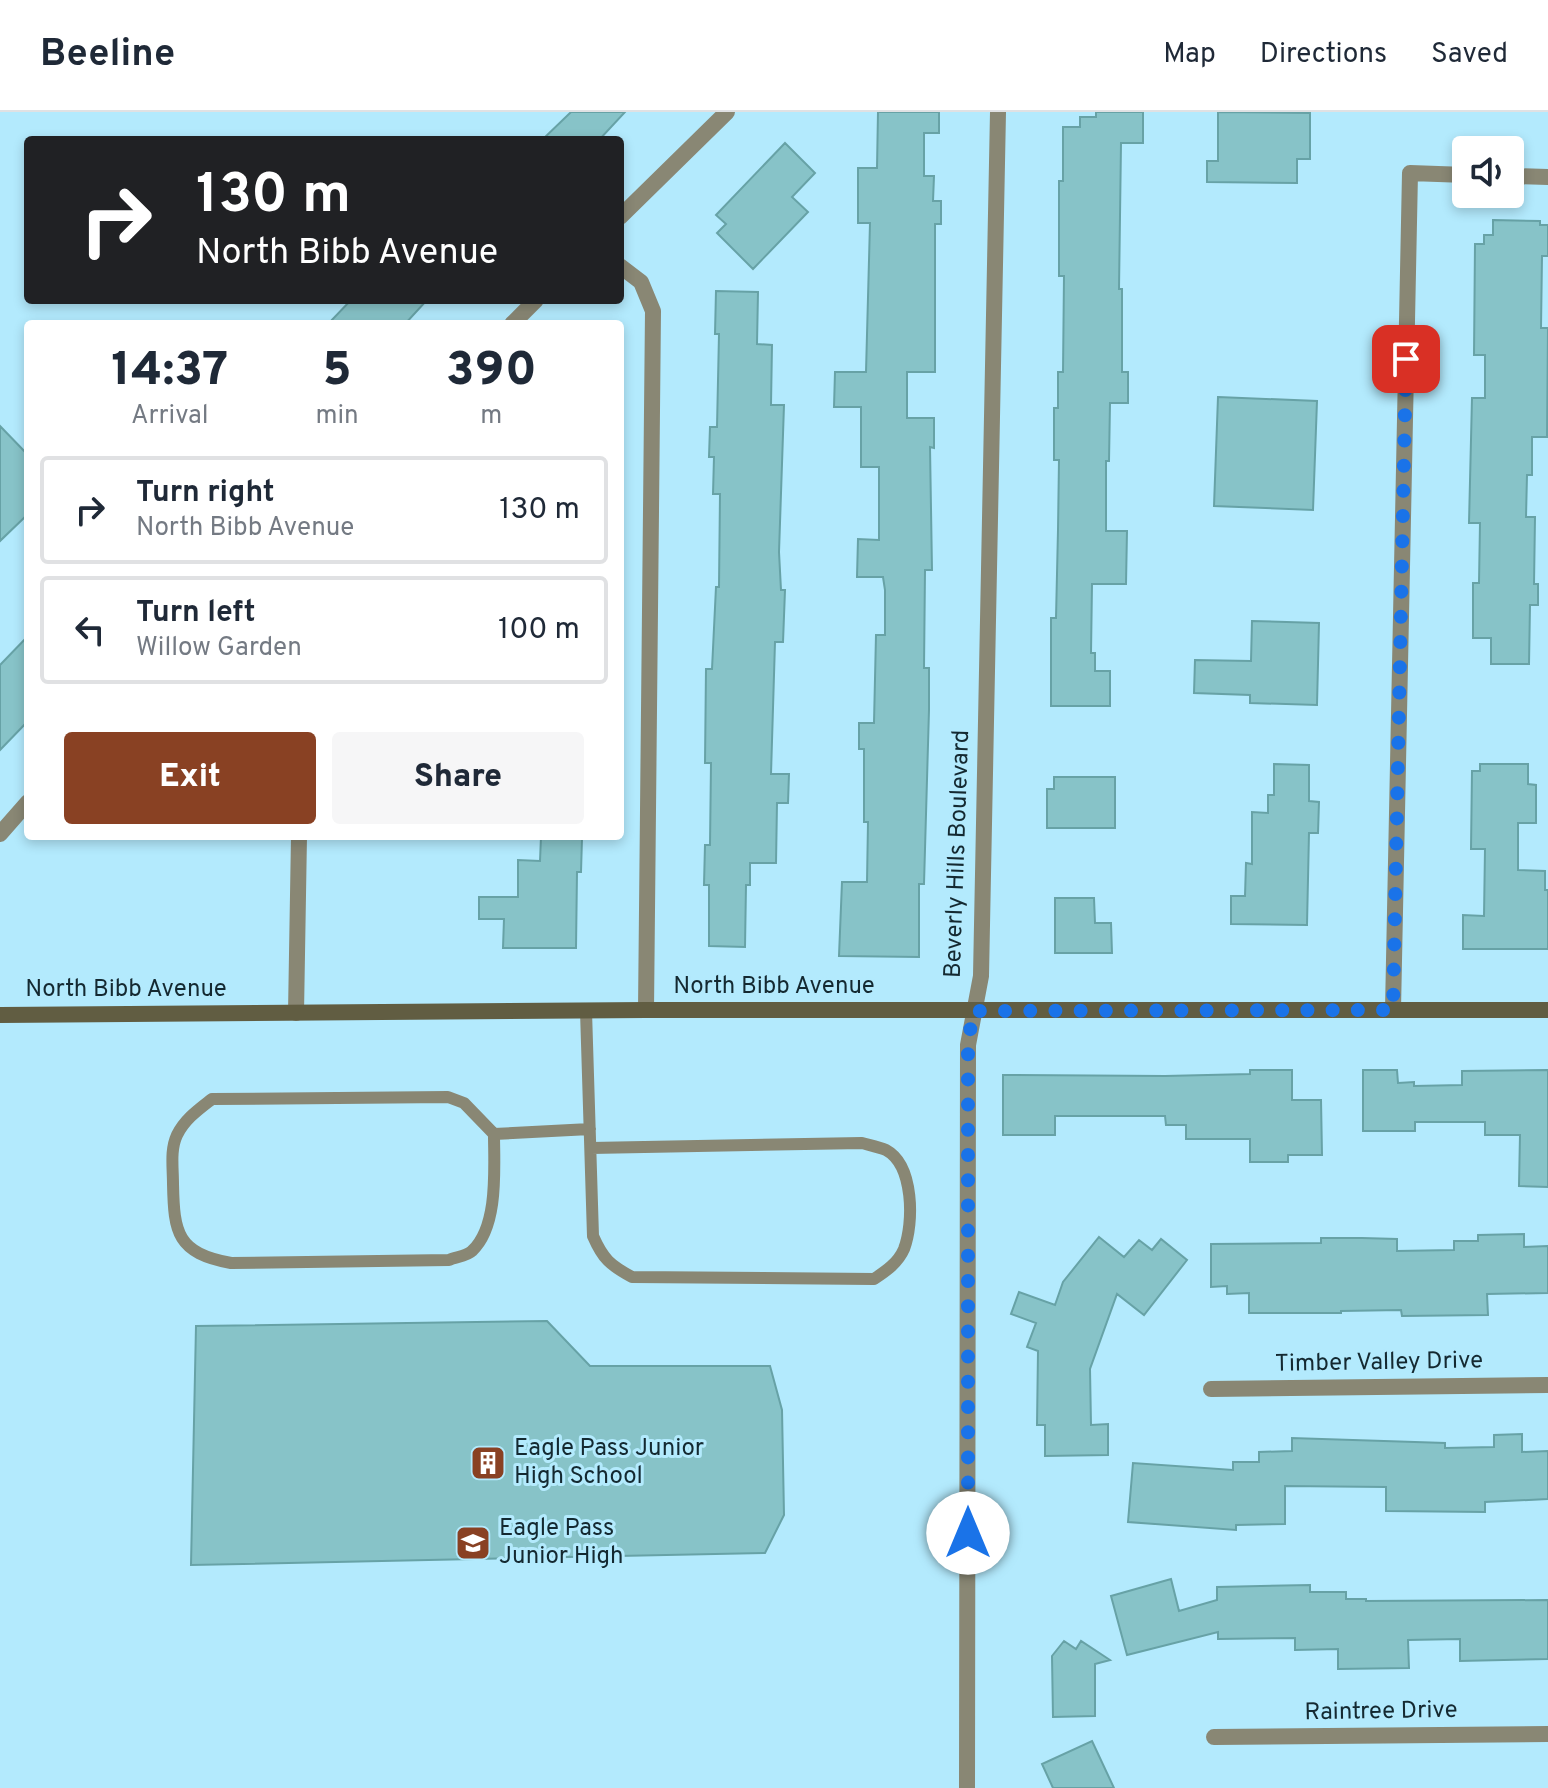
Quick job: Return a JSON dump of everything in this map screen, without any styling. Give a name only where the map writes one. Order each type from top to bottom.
[{"type":"main road","name":"North Bibb Avenue","points":[[0,1015],[646,1010],[1548,1010]]},
{"type":"street","points":[[624,213],[727,112]]},
{"type":"street","name":"Beverly Hills Boulevard","points":[[967,1788],[968,1045],[981,976],[998,112]]},
{"type":"street","points":[[1393,1010],[1410,173],[1452,174]]},
{"type":"street","points":[[1524,176],[1548,177]]},
{"type":"street","points":[[624,269],[641,282],[653,311],[646,1010]]},
{"type":"street","points":[[516,320],[532,304]]},
{"type":"street","points":[[0,834],[24,807]]},
{"type":"street","points":[[296,1013],[299,840]]},
{"type":"street","name":"Timber Valley Drive","points":[[1211,1389],[1548,1385]]},
{"type":"street","name":"Raintree Drive","points":[[1214,1737],[1548,1734]]},
{"type":"lane","points":[[586,1011],[593,1236],[602,1255],[615,1268],[632,1277],[874,1279],[893,1266],[903,1250],[910,1225],[910,1200],[905,1175],[888,1151],[862,1143],[591,1148]]},
{"type":"lane","points":[[494,1134],[493,1202],[485,1232],[472,1252],[449,1260],[231,1263],[208,1259],[183,1242],[174,1221],[172,1149],[186,1120],[212,1099],[448,1097],[464,1103],[494,1134],[590,1129]]},
{"type":"building","points":[[571,112],[625,112],[603,136],[546,136]]},
{"type":"building","points":[[878,112],[939,112],[939,133],[924,133],[924,176],[934,176],[933,201],[941,201],[941,224],[935,224],[935,372],[907,372],[907,418],[934,418],[934,448],[930,447],[932,570],[925,570],[924,668],[929,668],[929,710],[924,884],[919,884],[919,957],[839,956],[842,882],[867,882],[868,822],[864,822],[864,749],[859,749],[859,723],[874,723],[876,635],[885,635],[883,577],[857,577],[858,539],[879,540],[879,467],[861,467],[861,407],[834,407],[835,372],[866,372],[870,223],[858,223],[858,168],[877,168]]},
{"type":"building","points":[[1096,112],[1143,112],[1143,143],[1121,143],[1119,289],[1122,289],[1122,372],[1128,372],[1128,403],[1110,403],[1109,461],[1106,461],[1106,531],[1127,531],[1126,584],[1092,584],[1091,653],[1095,653],[1095,671],[1110,671],[1110,706],[1051,706],[1051,618],[1056,618],[1059,460],[1054,460],[1054,408],[1058,408],[1058,372],[1063,372],[1064,276],[1059,276],[1059,181],[1063,181],[1063,127],[1080,127],[1080,117],[1096,117]]},
{"type":"building","points":[[1218,112],[1310,113],[1310,159],[1297,159],[1297,183],[1207,182],[1207,161],[1218,161]]},
{"type":"building","points":[[785,143],[815,173],[792,197],[808,212],[753,269],[717,233],[726,224],[716,215]]},
{"type":"building","points":[[1493,220],[1540,221],[1540,225],[1548,225],[1548,256],[1542,256],[1541,328],[1548,328],[1547,437],[1532,437],[1532,475],[1527,475],[1526,517],[1535,517],[1534,584],[1538,584],[1538,605],[1530,605],[1529,664],[1491,664],[1491,638],[1473,638],[1473,583],[1479,583],[1480,523],[1469,523],[1472,398],[1485,398],[1485,355],[1474,355],[1475,244],[1484,244],[1484,235],[1493,235]]},
{"type":"building","points":[[716,291],[758,292],[757,344],[772,345],[771,405],[784,405],[779,552],[781,590],[785,590],[783,642],[775,642],[771,774],[789,774],[788,803],[777,803],[776,863],[750,863],[750,885],[746,885],[745,947],[709,946],[709,885],[704,885],[705,845],[710,845],[711,763],[705,763],[706,669],[712,669],[716,587],[719,587],[720,494],[713,494],[714,457],[709,457],[710,427],[717,427],[719,334],[715,334]]},
{"type":"building","points":[[347,304],[423,304],[409,320],[332,320]]},
{"type":"building","points":[[1218,397],[1317,401],[1313,510],[1214,506]]},
{"type":"building","points":[[0,426],[24,451],[24,518],[0,541]]},
{"type":"building","points":[[1252,621],[1319,623],[1317,705],[1250,703],[1250,695],[1194,693],[1195,660],[1251,661]]},
{"type":"building","points":[[24,640],[24,725],[0,750],[0,665]]},
{"type":"building","points":[[1274,764],[1309,765],[1309,801],[1319,802],[1318,833],[1309,833],[1307,925],[1231,924],[1231,896],[1245,896],[1246,863],[1252,864],[1252,812],[1268,813],[1268,795],[1274,795]]},
{"type":"building","points":[[1480,764],[1528,764],[1528,784],[1536,785],[1536,823],[1518,823],[1518,870],[1545,871],[1548,949],[1463,949],[1463,915],[1484,916],[1485,849],[1471,849],[1472,771],[1480,771]]},
{"type":"building","points":[[1054,777],[1115,777],[1115,828],[1047,828],[1047,789],[1054,789]]},
{"type":"building","points":[[541,840],[582,840],[581,872],[577,872],[576,948],[503,948],[504,919],[479,919],[479,897],[518,897],[518,860],[540,861]]},
{"type":"building","points":[[1055,898],[1094,898],[1095,923],[1111,923],[1112,953],[1055,953]]},
{"type":"building","points":[[1250,1070],[1292,1070],[1292,1100],[1321,1100],[1322,1155],[1288,1155],[1288,1162],[1250,1162],[1250,1139],[1186,1139],[1186,1125],[1166,1125],[1165,1116],[1055,1116],[1055,1135],[1003,1135],[1003,1075],[1165,1076],[1250,1074]]},
{"type":"building","points":[[1363,1070],[1397,1070],[1398,1083],[1414,1082],[1414,1086],[1462,1085],[1462,1071],[1548,1070],[1548,1187],[1519,1186],[1520,1135],[1485,1135],[1485,1122],[1415,1122],[1415,1131],[1363,1131]]},
{"type":"building","points":[[1524,1234],[1524,1247],[1548,1246],[1548,1293],[1487,1294],[1488,1315],[1402,1316],[1401,1310],[1249,1313],[1249,1293],[1227,1294],[1227,1286],[1211,1287],[1211,1244],[1321,1243],[1321,1238],[1362,1238],[1397,1239],[1397,1251],[1454,1250],[1454,1241],[1478,1241],[1478,1235]]},
{"type":"building","points":[[1099,1237],[1124,1257],[1139,1240],[1152,1250],[1161,1239],[1187,1260],[1144,1315],[1117,1294],[1090,1369],[1091,1425],[1108,1424],[1108,1455],[1045,1456],[1045,1425],[1037,1425],[1038,1351],[1027,1347],[1036,1323],[1011,1314],[1019,1292],[1055,1305],[1063,1282]]},
{"type":"building","name":"Eagle Pass Junior High School","points":[[547,1321],[590,1366],[770,1366],[782,1410],[784,1515],[765,1553],[191,1565],[196,1326]]},
{"type":"building","points":[[1522,1434],[1522,1452],[1548,1451],[1548,1499],[1485,1502],[1485,1512],[1386,1511],[1386,1487],[1285,1486],[1285,1524],[1236,1525],[1236,1530],[1128,1522],[1133,1463],[1233,1470],[1233,1462],[1259,1462],[1259,1452],[1292,1451],[1292,1438],[1445,1443],[1445,1448],[1494,1447],[1494,1435]]},
{"type":"building","points":[[1171,1579],[1179,1611],[1217,1600],[1217,1587],[1310,1585],[1310,1592],[1346,1592],[1346,1599],[1366,1601],[1548,1600],[1548,1659],[1460,1661],[1460,1639],[1408,1640],[1409,1668],[1338,1669],[1338,1649],[1295,1650],[1295,1638],[1218,1639],[1218,1632],[1127,1655],[1111,1596]]},
{"type":"building","points":[[1064,1641],[1076,1649],[1081,1641],[1110,1660],[1095,1664],[1095,1716],[1053,1717],[1052,1656]]},
{"type":"building","points":[[1092,1741],[1114,1788],[1053,1788],[1042,1764]]},
{"type":"place","name":"Eagle Pass Junior High School","points":[[488,1463]]},
{"type":"place","name":"Eagle Pass Junior High","points":[[473,1543]]},
{"type":"route","points":[[968,1533],[968,1045],[973,1011],[1393,1010],[1406,359]]}]
